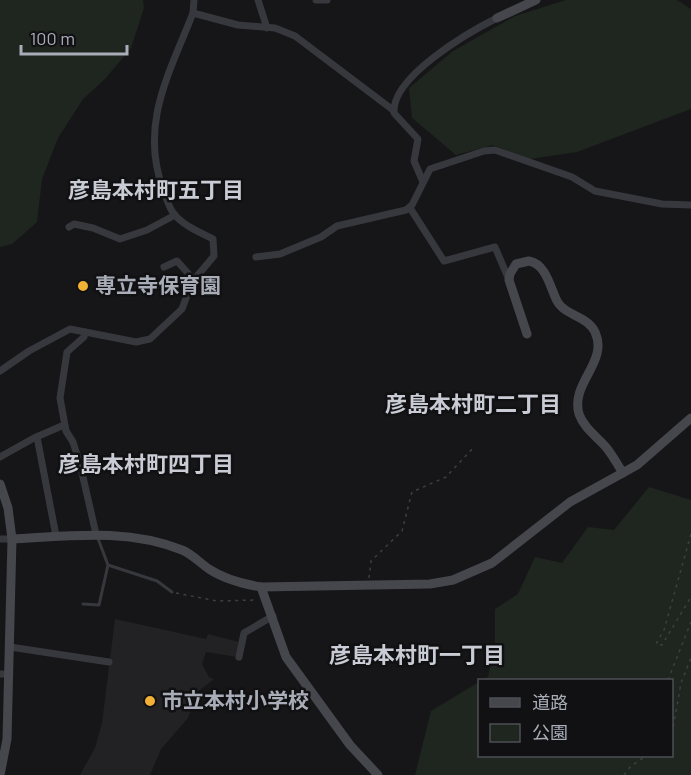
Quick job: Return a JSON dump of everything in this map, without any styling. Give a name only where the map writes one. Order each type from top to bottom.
[{"type":"street","points":[[0,371],[68,330],[136,342],[150,339],[182,309],[194,280],[214,256],[215,243],[175,215],[155,165],[153,130],[165,84],[193,12],[194,0]]},
{"type":"street","points":[[258,0],[267,28]]},
{"type":"street","points":[[316,0],[327,0]]},
{"type":"street","points":[[393,110],[399,95],[418,72],[452,44],[497,18],[536,0]]},
{"type":"street","points":[[193,12],[238,25],[282,30],[302,40],[393,110],[396,117],[417,136],[414,162],[423,182]]},
{"type":"street","points":[[256,257],[280,254],[321,237],[337,226],[377,219],[410,208],[430,169],[491,150],[572,177],[596,190],[662,204],[691,205]]},
{"type":"street","points":[[410,208],[444,261],[495,247],[527,334]]},
{"type":"street","points":[[69,227],[74,224],[85,226],[120,239],[147,230],[175,215]]},
{"type":"street","points":[[164,267],[177,261],[194,280]]},
{"type":"street","points":[[509,280],[512,269],[519,262],[537,263],[561,307],[588,323],[595,331],[598,354],[580,389],[578,410],[585,424],[623,473]]},
{"type":"street","points":[[85,332],[84,337],[67,352],[60,398],[64,425],[80,464],[96,534]]},
{"type":"street","points":[[0,538],[96,534],[142,538],[184,550],[217,573],[259,592],[441,582],[487,566],[570,502],[623,473],[648,456],[691,418]]},
{"type":"street","points":[[0,458],[64,425]]},
{"type":"street","points":[[37,437],[56,536]]},
{"type":"street","points":[[0,484],[8,508],[12,539],[7,740],[0,775]]},
{"type":"street","points":[[259,592],[273,616],[286,657],[350,745],[378,775]]},
{"type":"street","points":[[239,657],[244,633],[273,616]]},
{"type":"street","points":[[10,647],[109,662]]},
{"type":"lane","points":[[83,604],[99,605],[108,566],[96,534]]},
{"type":"lane","points":[[108,566],[157,581],[172,592]]},
{"type":"path","points":[[369,585],[371,561],[402,531],[412,492],[446,477],[475,446]]},
{"type":"path","points":[[691,534],[664,630],[656,641],[658,646],[662,645],[670,635],[691,597]]},
{"type":"path","points":[[172,592],[217,601],[231,599],[251,602],[259,592]]},
{"type":"path","points":[[669,679],[691,622]]},
{"type":"path","points":[[673,728],[681,683],[691,658]]},
{"type":"path","points":[[624,775],[631,766],[644,757]]},
{"type":"shaded area","name":"市立本村小学校","points":[[115,619],[206,639],[208,634],[239,642],[237,657],[206,652],[202,664],[209,677],[214,679],[197,692],[188,718],[161,749],[150,775],[80,775],[95,748],[102,723]]},
{"type":"green space","points":[[0,0],[143,0],[144,8],[131,48],[105,79],[83,99],[58,138],[42,179],[37,222],[12,244],[0,247]]},
{"type":"green space","points":[[566,0],[677,0],[691,9],[691,109],[577,152],[530,159],[493,145],[456,155],[412,118],[409,88],[453,51],[515,16]]},
{"type":"green space","points":[[649,487],[691,500],[691,775],[415,775],[431,711],[478,683],[478,757],[673,757],[673,679],[484,679],[488,677],[495,640],[495,609],[518,594],[535,557],[562,563],[588,527],[614,530]]},
{"type":"place","name":"専立寺保育園","points":[[83,286]]},
{"type":"place","name":"市立本村小学校","points":[[150,701]]},
{"type":"district","name":"彦島本村町五丁目","points":[[156,190]]},
{"type":"district","name":"彦島本村町二丁目","points":[[473,404]]},
{"type":"district","name":"彦島本村町四丁目","points":[[146,464]]},
{"type":"district","name":"彦島本村町一丁目","points":[[417,655]]}]
